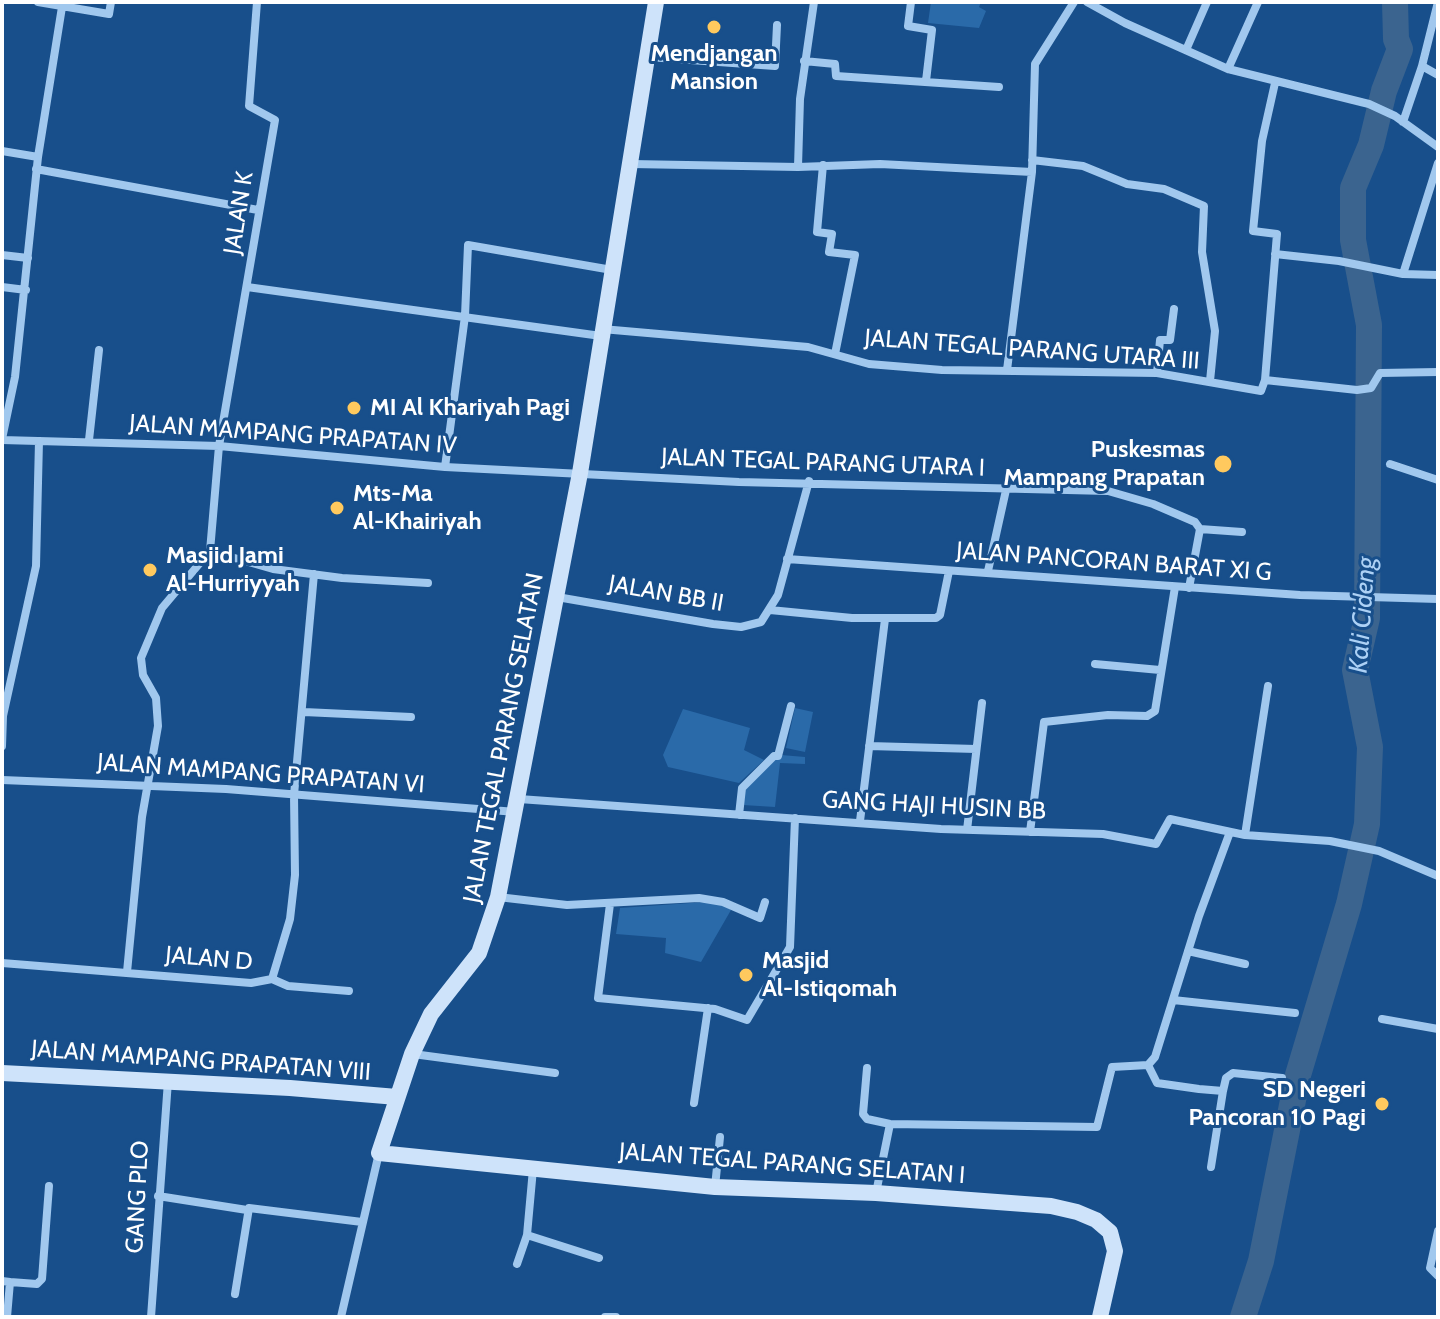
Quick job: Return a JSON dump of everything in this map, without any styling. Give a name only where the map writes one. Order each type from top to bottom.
[{"type":"street","points":[[38,2],[109,14],[111,2]]},
{"type":"street","name":"JALAN K","points":[[210,551],[219,446],[275,120],[249,106],[257,2]]},
{"type":"street","name":"JALAN TEGAL PARANG SELATAN","points":[[341,1317],[379,1153],[412,1054],[431,1014],[479,953],[498,897],[580,473],[656,2]]},
{"type":"street","points":[[798,167],[804,61],[814,2]]},
{"type":"street","points":[[911,2],[908,26],[932,30],[926,81]]},
{"type":"street","points":[[1007,370],[1032,172],[1036,61],[1074,2]]},
{"type":"street","points":[[1087,2],[1228,69],[1369,104],[1399,119],[1438,147]]},
{"type":"street","points":[[1186,50],[1207,2]]},
{"type":"street","points":[[1228,69],[1258,2]]},
{"type":"street","points":[[1399,119],[1422,66],[1437,6]]},
{"type":"street","points":[[2,440],[15,377],[36,169],[62,7]]},
{"type":"street","points":[[647,57],[775,66],[777,25]]},
{"type":"street","points":[[804,61],[835,64],[837,76],[999,87]]},
{"type":"street","points":[[1422,66],[1438,75]]},
{"type":"street","points":[[1265,380],[1277,234],[1253,231],[1262,141],[1275,83]]},
{"type":"street","points":[[2,151],[38,157]]},
{"type":"street","points":[[1032,160],[1083,166],[1127,184],[1164,189],[1204,206],[1202,252],[1215,331],[1210,381]]},
{"type":"street","points":[[1403,274],[1438,163]]},
{"type":"street","points":[[630,164],[798,167],[880,164],[1032,172]]},
{"type":"street","points":[[823,165],[817,232],[832,234],[829,252],[855,255],[835,354]]},
{"type":"street","points":[[36,169],[258,210]]},
{"type":"street","points":[[445,467],[465,316],[468,245],[612,270]]},
{"type":"street","points":[[1275,254],[1339,261],[1403,274],[1438,275]]},
{"type":"street","points":[[2,255],[28,258]]},
{"type":"street","points":[[2,287],[26,290]]},
{"type":"street","name":"JALAN TEGAL PARANG UTARA III","points":[[247,287],[601,332],[808,347],[869,364],[1157,373],[1261,391],[1265,380],[1357,390],[1371,388],[1380,373],[1438,372]]},
{"type":"street","points":[[1157,373],[1160,340],[1170,340],[1174,309]]},
{"type":"street","points":[[89,440],[99,350]]},
{"type":"street","name":"JALAN MAMPANG PRAPATAN IV","points":[[2,440],[89,440],[219,446],[445,467],[580,473]]},
{"type":"street","points":[[2,746],[6,692],[36,566],[39,441]]},
{"type":"street","points":[[1390,464],[1438,480]]},
{"type":"street","name":"JALAN TEGAL PARANG UTARA I","points":[[580,473],[739,482],[809,481],[1115,492],[1195,522],[1200,529]]},
{"type":"street","points":[[809,481],[770,610],[925,619],[940,615],[949,571]]},
{"type":"street","points":[[988,571],[1006,490]]},
{"type":"street","points":[[1189,588],[1200,529],[1242,532]]},
{"type":"street","points":[[127,972],[142,817],[159,710],[140,667],[143,647],[162,608],[210,551],[260,566],[314,574],[428,583]]},
{"type":"street","name":"JALAN PANCORAN BARAT XI G","points":[[787,559],[1344,598],[1438,599]]},
{"type":"street","name":"JALAN D","points":[[2,963],[264,984],[272,979],[290,919],[295,875],[294,795],[304,712],[314,574]]},
{"type":"street","points":[[1030,832],[1042,725],[1049,721],[1152,714],[1175,587]]},
{"type":"street","name":"JALAN BB II","points":[[557,597],[741,627],[761,622],[770,610]]},
{"type":"street","points":[[860,821],[885,619]]},
{"type":"street","points":[[1095,664],[1160,670]]},
{"type":"street","points":[[1245,835],[1268,686]]},
{"type":"street","points":[[967,830],[982,703]]},
{"type":"street","points":[[739,815],[742,788],[774,756],[778,756],[791,706]]},
{"type":"street","points":[[304,712],[411,717]]},
{"type":"street","points":[[869,746],[976,749]]},
{"type":"street","name":"JALAN MAMPANG PRAPATAN VI","points":[[2,780],[149,785],[518,806]]},
{"type":"street","name":"GANG HAJI HUSIN BB","points":[[518,806],[860,821],[967,830],[1103,834],[1156,844],[1170,819],[1245,835],[1330,841],[1379,851],[1438,876]]},
{"type":"street","points":[[610,904],[598,998],[604,1001],[708,1008],[747,1020],[787,956],[791,937],[789,913],[795,818]]},
{"type":"street","points":[[867,1068],[864,1117],[890,1124],[1090,1129],[1101,1121],[1112,1067],[1148,1065],[1155,1057],[1230,832]]},
{"type":"street","points":[[498,897],[567,905],[699,898],[723,902],[760,918],[765,902]]},
{"type":"street","points":[[1188,951],[1245,964]]},
{"type":"street","points":[[272,979],[288,986],[349,991]]},
{"type":"street","points":[[1173,1000],[1295,1013]]},
{"type":"street","points":[[694,1103],[708,1008]]},
{"type":"street","points":[[1382,1019],[1438,1029]]},
{"type":"street","points":[[412,1054],[555,1073]]},
{"type":"street","points":[[1148,1065],[1153,1077],[1163,1085],[1223,1091]]},
{"type":"street","name":"JALAN MAMPANG PRAPATAN VIII","points":[[2,1073],[397,1097]]},
{"type":"street","points":[[1211,1167],[1226,1078],[1233,1073],[1282,1078]]},
{"type":"street","name":"GANG PLO","points":[[151,1317],[168,1081]]},
{"type":"street","points":[[876,1193],[890,1124]]},
{"type":"street","points":[[715,1187],[720,1137]]},
{"type":"street","name":"JALAN TEGAL PARANG SELATAN I","points":[[379,1153],[715,1187],[876,1193],[1051,1206],[1096,1220],[1110,1232],[1115,1251],[1100,1317]]},
{"type":"street","points":[[517,1264],[527,1235],[533,1169]]},
{"type":"street","points":[[7,1317],[6,1282],[37,1284],[42,1279],[49,1186]]},
{"type":"street","points":[[158,1196],[247,1210],[253,1206],[362,1222]]},
{"type":"street","points":[[235,1294],[247,1210]]},
{"type":"street","points":[[1438,1231],[1430,1268],[1438,1276]]},
{"type":"street","points":[[527,1235],[599,1258]]},
{"type":"street","points":[[605,1317],[616,1317]]},
{"type":"shaded area","points":[[931,2],[981,2],[979,7],[986,11],[979,28],[928,23]]},
{"type":"shaded area","points":[[795,708],[813,712],[805,752],[786,748]]},
{"type":"shaded area","points":[[683,709],[750,728],[744,750],[764,760],[739,783],[668,767],[663,755]]},
{"type":"shaded area","points":[[781,755],[805,757],[805,764],[780,763],[775,807],[743,805],[745,787]]},
{"type":"shaded area","points":[[719,901],[731,910],[701,962],[665,953],[666,938],[616,934],[620,908]]},
{"type":"waterway","name":"Kali Cideng","points":[[1243,1317],[1261,1261],[1298,1075],[1349,904],[1367,824],[1370,747],[1355,670],[1367,618],[1369,325],[1353,240],[1353,188],[1371,145],[1384,91],[1400,49],[1396,39],[1395,2]]},
{"type":"place","name":"Mendjangan Mansion","points":[[714,27]]},
{"type":"place","name":"MI Al Khariyah Pagi","points":[[354,408]]},
{"type":"place","name":"Puskesmas Mampang Prapatan","points":[[1223,464]]},
{"type":"place","name":"Mts-Ma Al-Khairiyah","points":[[337,508]]},
{"type":"place","name":"Masjid Jami Al-Hurriyyah","points":[[150,570]]},
{"type":"place","name":"Masjid Al-Istiqomah","points":[[746,975]]},
{"type":"place","name":"SD Negeri Pancoran 10 Pagi","points":[[1382,1104]]}]
